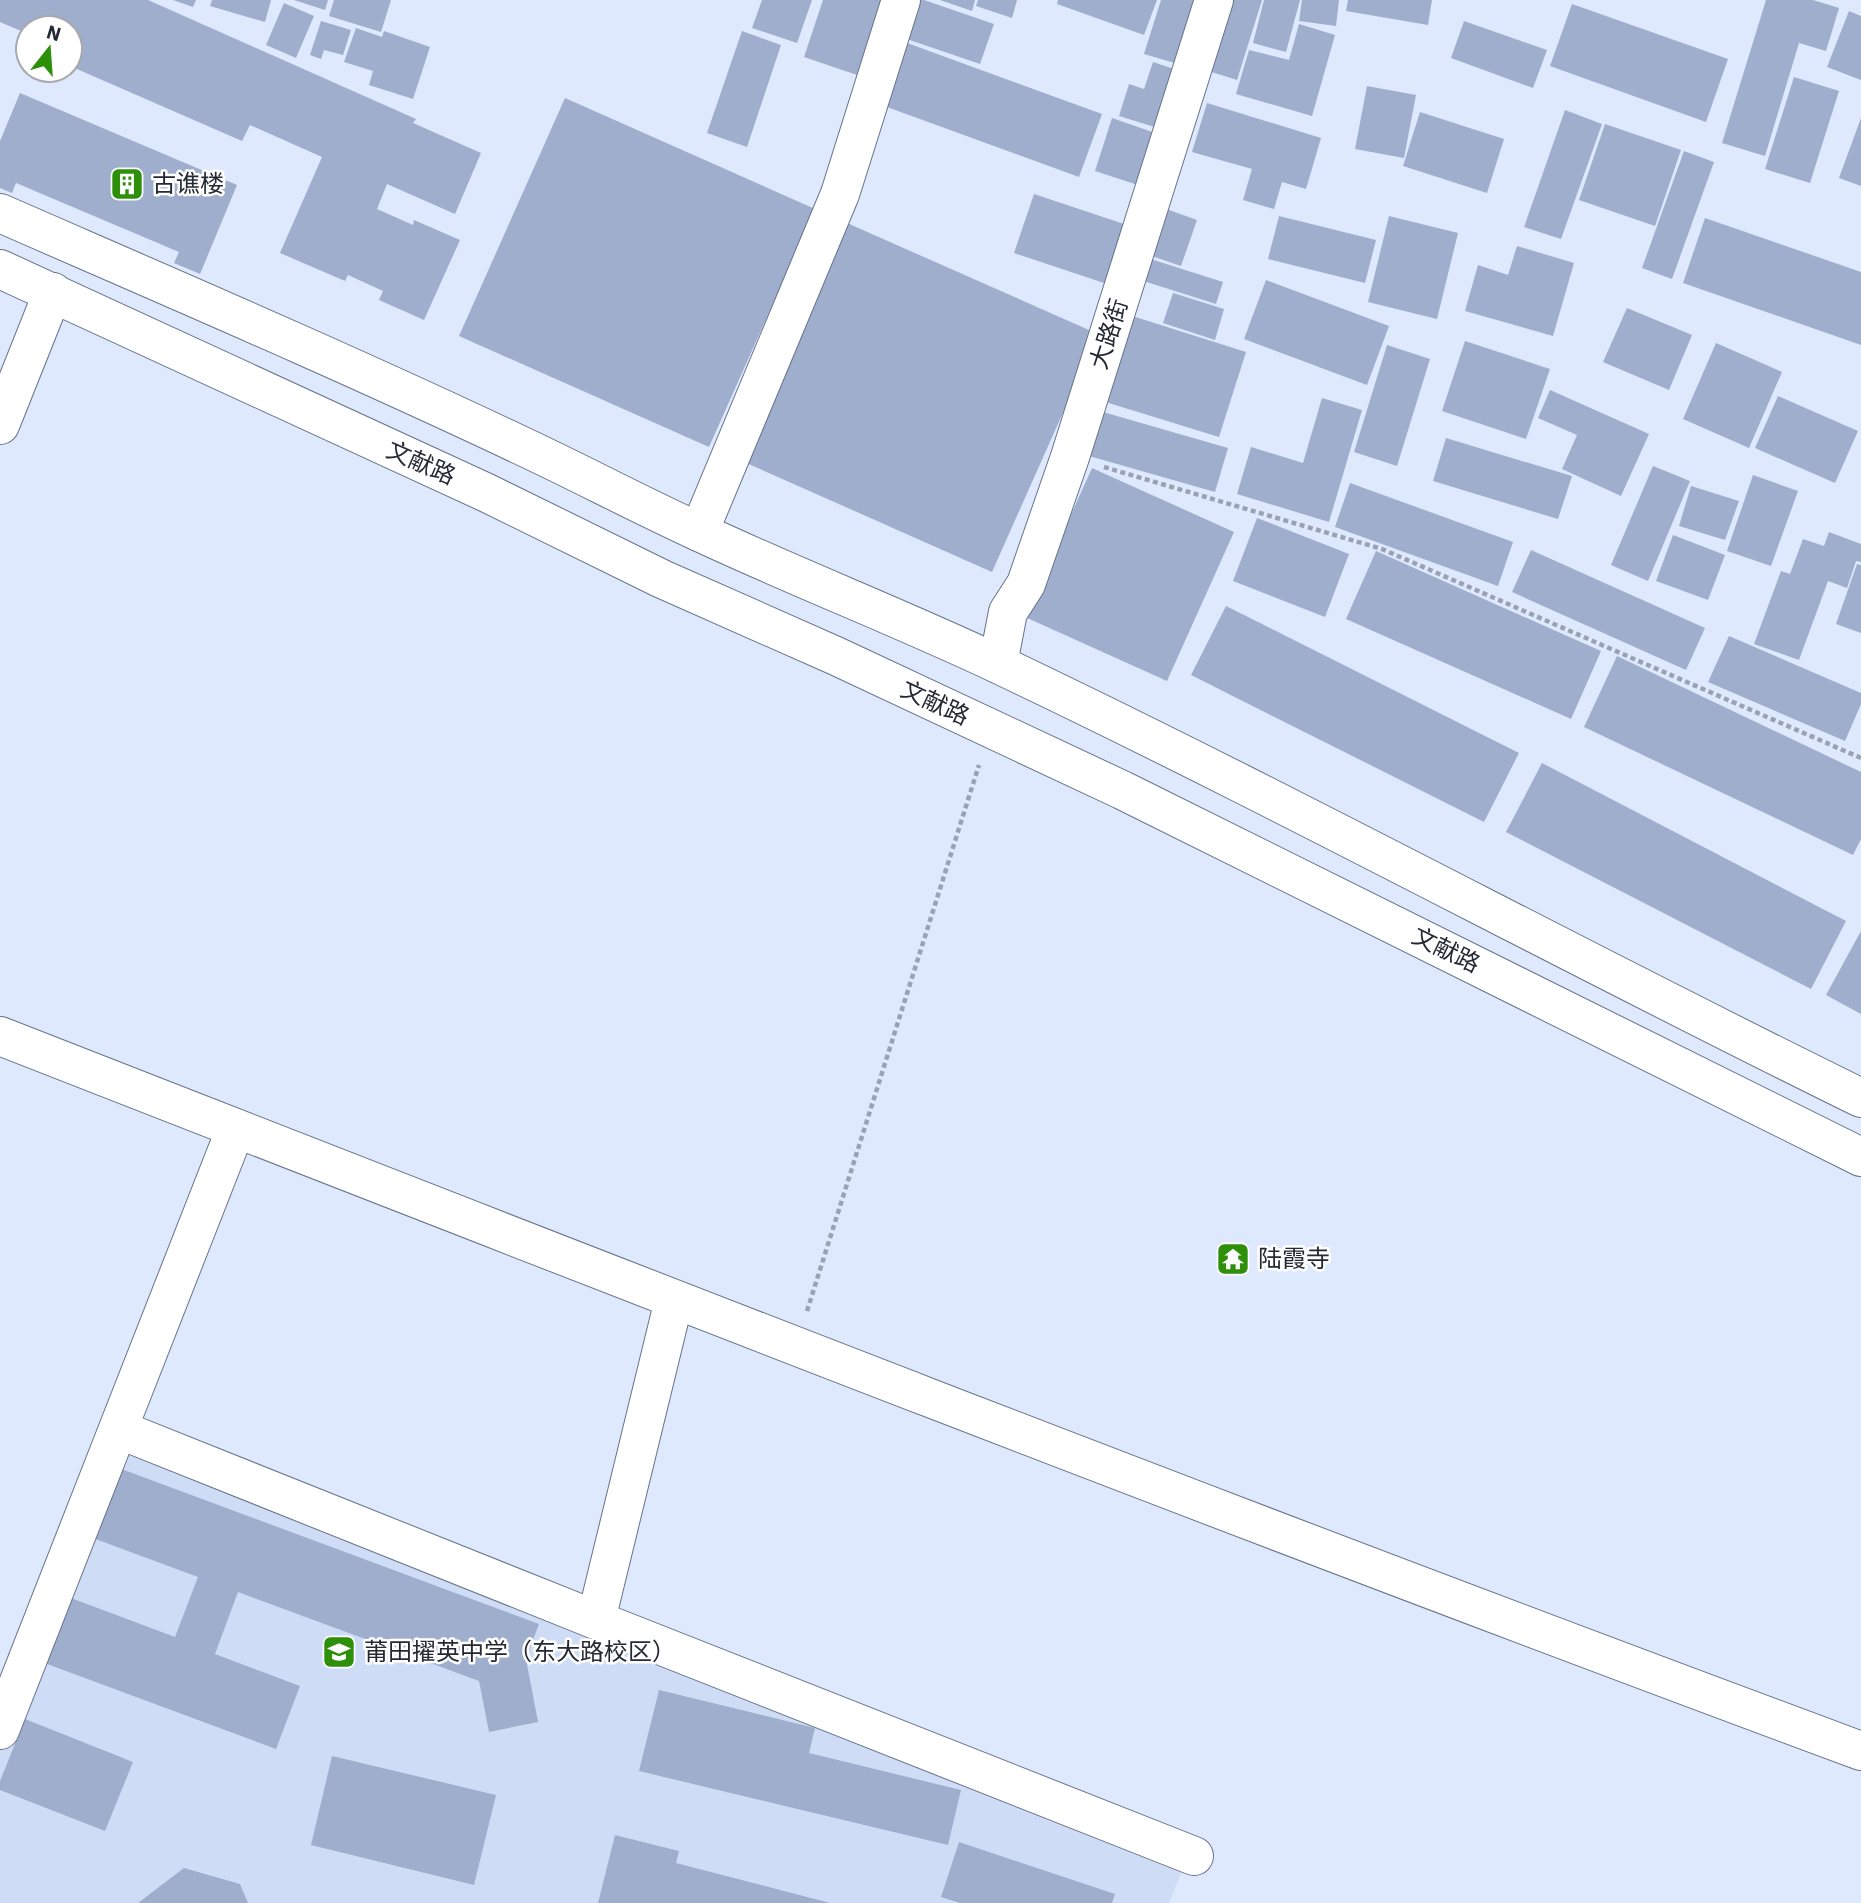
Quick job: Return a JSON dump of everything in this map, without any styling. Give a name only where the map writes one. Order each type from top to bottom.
[{"type":"main road","points":[[699,532],[840,194],[901,0]]},
{"type":"main road","name":"大路街","points":[[998,664],[1008,612],[1026,584],[1070,457],[1214,0]]},
{"type":"main road","points":[[0,213],[149,277],[510,440],[699,532],[998,664],[1861,1098]]},
{"type":"main road","name":"文献路","points":[[0,269],[487,493],[662,579],[836,656],[1122,790],[1861,1157]]},
{"type":"main road","points":[[0,425],[53,292]]},
{"type":"main road","points":[[0,1036],[674,1300],[1502,1618],[1861,1751]]},
{"type":"main road","points":[[0,1730],[236,1128]]},
{"type":"main road","points":[[596,1620],[674,1300]]},
{"type":"main road","points":[[118,1429],[1194,1856]]},
{"type":"path","points":[[1070,457],[1382,549],[1861,758]]},
{"type":"path","points":[[796,1345],[991,729]]},
{"type":"shaded area","name":"莆田擢英中学（东大路校区）","points":[[119,1439],[1184,1866],[1169,1903],[0,1903],[0,1744]]},
{"type":"building","points":[[0,0],[148,0],[416,119],[413,123],[481,153],[455,214],[387,184],[377,209],[413,225],[414,220],[460,240],[424,320],[379,300],[383,291],[348,275],[345,281],[280,253],[322,157],[250,125],[242,141],[84,72],[84,14],[14,14],[14,28],[0,22]]},
{"type":"building","points":[[173,0],[196,0],[193,7]]},
{"type":"building","points":[[212,0],[271,0],[265,22],[210,6]]},
{"type":"building","points":[[294,0],[328,0],[325,10]]},
{"type":"building","points":[[334,0],[391,0],[381,32],[329,16]]},
{"type":"building","points":[[762,0],[812,0],[797,43],[752,28]]},
{"type":"building","points":[[823,0],[886,0],[860,76],[804,57]]},
{"type":"building","points":[[910,0],[924,0],[994,24],[980,64],[898,36]]},
{"type":"building","points":[[940,0],[975,0],[972,11]]},
{"type":"building","points":[[978,0],[1017,0],[1012,18],[976,6]]},
{"type":"building","points":[[1058,0],[1157,0],[1144,35],[1057,4]]},
{"type":"building","points":[[1161,0],[1205,0],[1185,66],[1144,54]]},
{"type":"building","points":[[1224,0],[1262,0],[1237,80],[1202,69]]},
{"type":"building","points":[[1264,0],[1300,0],[1286,52],[1253,43]]},
{"type":"building","points":[[1302,0],[1339,0],[1336,26],[1299,21]]},
{"type":"building","points":[[1348,0],[1432,0],[1428,25],[1346,11]]},
{"type":"building","points":[[1766,0],[1813,0],[1839,8],[1826,51],[1799,43],[1765,156],[1722,143]]},
{"type":"building","points":[[284,3],[314,16],[296,58],[266,45]]},
{"type":"building","points":[[1572,4],[1728,59],[1706,122],[1550,66]]},
{"type":"building","points":[[1849,11],[1861,16],[1861,80],[1827,67]]},
{"type":"building","points":[[321,21],[351,30],[343,55],[324,50],[321,59],[310,55]]},
{"type":"building","points":[[1464,21],[1547,50],[1533,88],[1451,58]]},
{"type":"building","points":[[1299,24],[1335,35],[1312,116],[1236,94],[1249,50],[1289,60]]},
{"type":"building","points":[[356,28],[382,37],[384,31],[430,47],[413,99],[369,85],[373,71],[344,62]]},
{"type":"building","points":[[742,31],[781,45],[747,147],[707,133]]},
{"type":"building","points":[[899,40],[1102,114],[1079,177],[876,103]]},
{"type":"building","points":[[1153,62],[1180,71],[1161,129],[1119,116],[1129,84],[1144,89]]},
{"type":"building","points":[[1794,77],[1839,91],[1810,183],[1765,169]]},
{"type":"building","points":[[1367,86],[1416,95],[1404,158],[1355,149]]},
{"type":"building","name":"古谯楼","points":[[20,93],[237,185],[200,274],[174,263],[179,252],[16,183],[12,193],[0,188],[0,141]]},
{"type":"building","points":[[565,98],[815,209],[709,447],[459,336]]},
{"type":"building","points":[[1207,103],[1321,138],[1306,189],[1282,182],[1274,209],[1243,200],[1252,169],[1192,152]]},
{"type":"building","points":[[1565,110],[1602,124],[1561,239],[1524,227]]},
{"type":"building","points":[[1420,112],[1504,139],[1487,193],[1403,166]]},
{"type":"building","points":[[1112,118],[1164,136],[1147,188],[1095,171]]},
{"type":"building","points":[[1861,118],[1861,186],[1839,178]]},
{"type":"building","points":[[1605,124],[1681,150],[1655,226],[1579,200]]},
{"type":"building","points":[[1684,151],[1714,162],[1672,279],[1642,268]]},
{"type":"building","points":[[1034,194],[1127,225],[1107,284],[1014,253]]},
{"type":"building","points":[[1158,206],[1197,220],[1181,266],[1143,253]]},
{"type":"building","points":[[1279,216],[1376,240],[1365,283],[1268,259]]},
{"type":"building","points":[[1389,216],[1458,233],[1437,319],[1368,302]]},
{"type":"building","points":[[1705,218],[1861,272],[1861,345],[1683,283]]},
{"type":"building","points":[[847,223],[1098,334],[992,572],[742,461]]},
{"type":"building","points":[[1517,246],[1574,263],[1553,336],[1465,311],[1478,265],[1508,275]]},
{"type":"building","points":[[1141,256],[1223,282],[1216,304],[1134,278]]},
{"type":"building","points":[[1266,280],[1389,326],[1367,385],[1244,339]]},
{"type":"building","points":[[1173,293],[1224,309],[1215,340],[1163,323]]},
{"type":"building","points":[[1627,308],[1692,335],[1669,390],[1603,362]]},
{"type":"building","points":[[1126,314],[1246,352],[1219,437],[1099,400]]},
{"type":"building","points":[[1465,341],[1550,369],[1526,439],[1442,411]]},
{"type":"building","points":[[1716,343],[1782,372],[1749,448],[1683,419]]},
{"type":"building","points":[[1387,345],[1430,359],[1397,466],[1354,452]]},
{"type":"building","points":[[1550,390],[1649,434],[1621,496],[1562,469],[1577,435],[1538,418]]},
{"type":"building","points":[[1778,396],[1858,431],[1835,483],[1755,448]]},
{"type":"building","points":[[1322,398],[1362,410],[1329,522],[1237,494],[1251,447],[1303,463]]},
{"type":"building","points":[[1096,410],[1228,448],[1215,492],[1082,454]]},
{"type":"building","points":[[1446,438],[1572,476],[1558,519],[1433,481]]},
{"type":"building","points":[[1653,466],[1690,481],[1648,581],[1611,565]]},
{"type":"building","points":[[1092,468],[1234,532],[1167,681],[1025,617]]},
{"type":"building","points":[[1753,475],[1798,491],[1771,566],[1727,551]]},
{"type":"building","points":[[1350,483],[1513,542],[1498,586],[1335,527]]},
{"type":"building","points":[[1691,486],[1739,501],[1725,540],[1679,526]]},
{"type":"building","points":[[1257,518],[1349,554],[1325,617],[1233,581]]},
{"type":"building","points":[[1829,532],[1861,544],[1861,562],[1856,561],[1847,588],[1828,581],[1799,660],[1754,644],[1781,571],[1790,574],[1803,539],[1824,546]]},
{"type":"building","points":[[1673,535],[1725,555],[1708,600],[1656,581]]},
{"type":"building","points":[[1531,550],[1705,628],[1686,670],[1512,592]]},
{"type":"building","points":[[1376,551],[1601,651],[1571,719],[1346,619]]},
{"type":"building","points":[[1857,564],[1861,565],[1861,633],[1836,624]]},
{"type":"building","points":[[1226,606],[1519,753],[1484,822],[1191,675]]},
{"type":"building","points":[[1729,636],[1861,693],[1861,704],[1845,741],[1708,682]]},
{"type":"building","points":[[1617,656],[1861,772],[1861,839],[1853,855],[1584,727]]},
{"type":"building","points":[[1542,763],[1846,921],[1811,989],[1506,832]]},
{"type":"building","points":[[1861,931],[1861,1014],[1826,995]]},
{"type":"building","points":[[116,1467],[539,1624],[526,1659],[538,1722],[489,1732],[479,1681],[238,1592],[215,1654],[300,1686],[276,1749],[39,1661],[63,1595],[175,1637],[198,1577],[90,1537]]},
{"type":"building","points":[[659,1690],[815,1728],[809,1753],[961,1790],[948,1845],[639,1771]]},
{"type":"building","points":[[25,1719],[133,1762],[105,1831],[0,1790],[0,1781]]},
{"type":"building","points":[[332,1756],[496,1795],[474,1885],[311,1845]]},
{"type":"building","points":[[615,1835],[679,1851],[676,1863],[830,1903],[598,1903]]},
{"type":"building","points":[[959,1842],[1115,1894],[1112,1903],[960,1903],[941,1897]]},
{"type":"building","points":[[184,1868],[240,1884],[248,1903],[138,1903]]},
{"type":"place","name":"古谯楼","points":[[127,184]]},
{"type":"place","name":"陆霞寺","points":[[1233,1259]]},
{"type":"place","name":"莆田擢英中学（东大路校区）","points":[[339,1652]]}]
